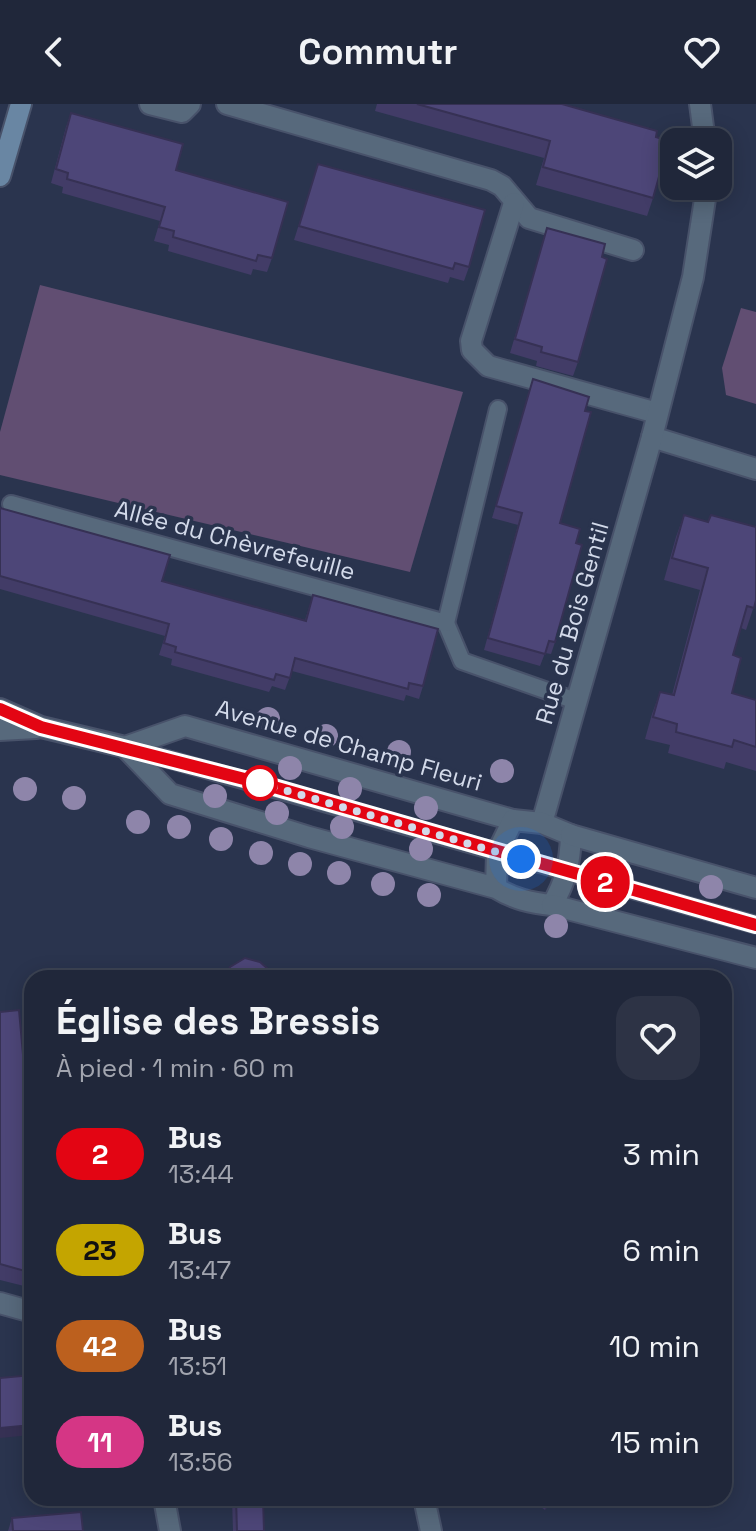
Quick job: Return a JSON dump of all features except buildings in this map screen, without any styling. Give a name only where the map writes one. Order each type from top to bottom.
[{"type":"main road","points":[[0,176],[20,105]]},
{"type":"street","points":[[150,104],[182,112],[190,104]]},
{"type":"street","points":[[227,104],[491,180],[502,186],[529,218],[633,250]]},
{"type":"street","points":[[700,104],[703,128]]},
{"type":"street","name":"Rue du Bois Gentil","points":[[542,823],[652,437],[693,277],[705,200]]},
{"type":"street","points":[[514,203],[471,341],[472,350],[488,366],[657,413]]},
{"type":"street","points":[[652,437],[756,469]]},
{"type":"street","points":[[0,709],[41,727],[125,747],[170,794],[324,841],[496,888],[511,897],[756,958]]},
{"type":"street","name":"Avenue de Champ Fleuri","points":[[125,747],[185,726],[513,820],[542,823],[571,835],[756,888]]},
{"type":"street","points":[[0,730],[41,727]]},
{"type":"street","points":[[496,888],[497,853],[513,820]]},
{"type":"street","points":[[552,905],[569,871],[571,835]]},
{"type":"street","points":[[0,1303],[24,1310]]},
{"type":"street","points":[[165,1506],[170,1531]]},
{"type":"street","points":[[426,1506],[431,1531]]},
{"type":"lane","points":[[498,409],[446,623],[462,661],[576,701]]},
{"type":"lane","name":"Allée du Chèvrefeuille","points":[[11,504],[446,623]]},
{"type":"lane","points":[[125,747],[756,925]]},
{"type":"shaded area","points":[[40,285],[463,392],[410,572],[0,475],[0,432]]},
{"type":"shaded area","points":[[741,308],[756,312],[756,404],[726,395],[722,368]]},
{"type":"bus line","name":"2","points":[[0,709],[41,727],[260,783],[756,925]]},
{"type":"route","points":[[260,783],[521,859]]}]
